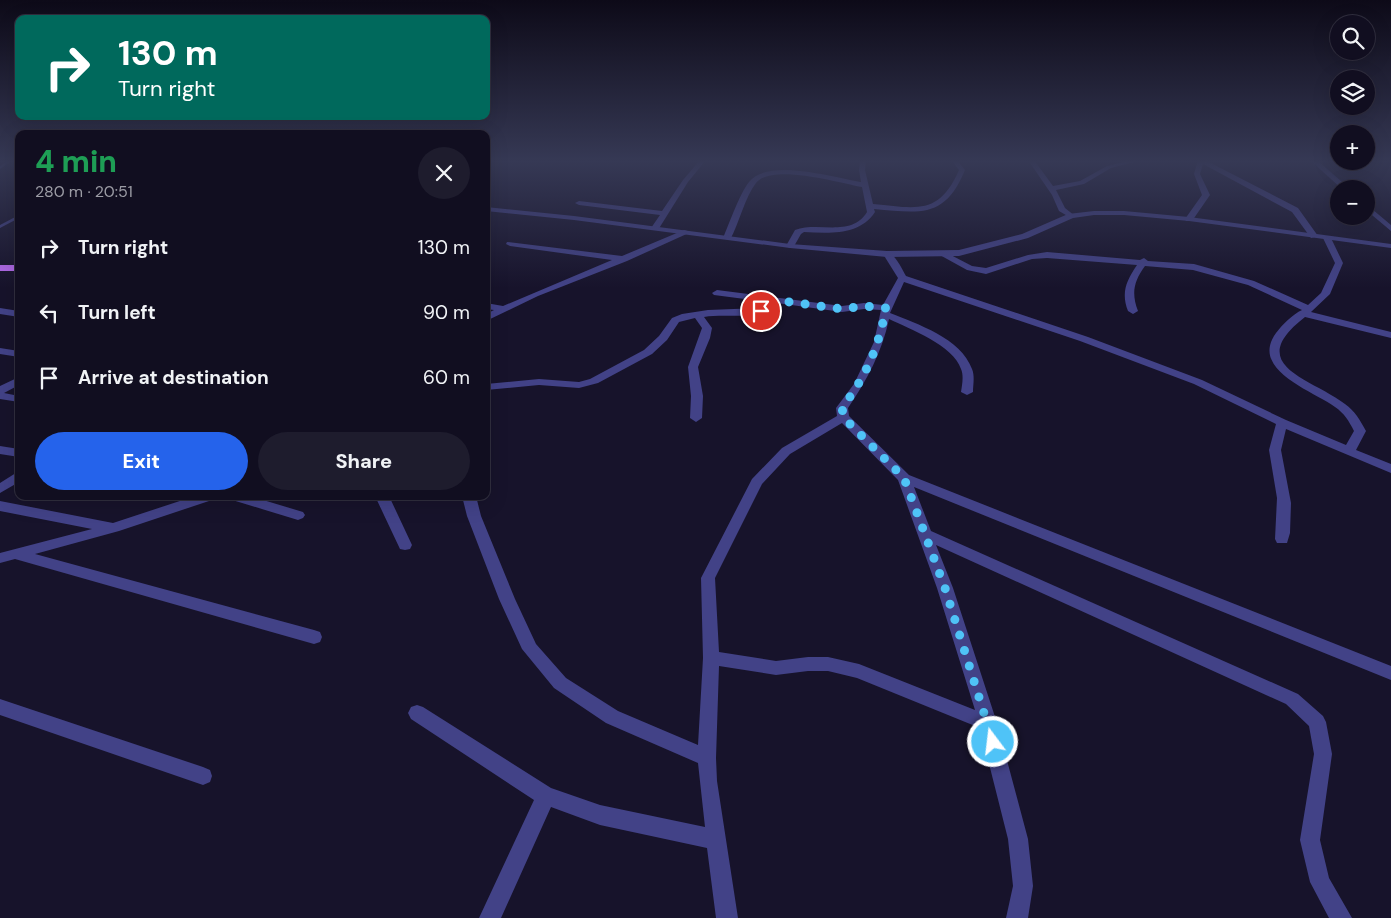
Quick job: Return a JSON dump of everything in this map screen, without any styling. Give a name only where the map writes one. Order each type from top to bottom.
[{"type":"main road","points":[[0,268],[15,267]]},
{"type":"street","points":[[579,203],[664,213]]},
{"type":"street","points":[[655,228],[671,203]]},
{"type":"street","points":[[727,238],[743,203]]},
{"type":"street","points":[[790,246],[798,232],[803,230],[842,229],[856,226],[869,216],[869,203]]},
{"type":"street","points":[[870,206],[918,210],[940,203]]},
{"type":"street","points":[[1059,203],[1062,209],[1071,216]]},
{"type":"street","points":[[1189,220],[1201,203]]},
{"type":"street","points":[[1282,203],[1295,210],[1314,236]]},
{"type":"street","points":[[490,208],[790,246],[887,254],[959,253],[999,244],[1071,216],[1124,213],[1391,246]]},
{"type":"street","points":[[1375,214],[1391,229]]},
{"type":"street","points":[[490,316],[504,308],[626,259],[687,232]]},
{"type":"street","points":[[1327,238],[1339,263],[1324,296],[1305,311],[1276,340],[1274,355],[1278,364],[1292,378],[1347,409],[1358,422],[1360,432],[1349,451]]},
{"type":"street","points":[[510,244],[626,259]]},
{"type":"street","points":[[887,254],[896,264],[902,278],[1084,340],[1198,382],[1282,423],[1391,469]]},
{"type":"street","points":[[942,254],[979,270],[986,271],[1047,255],[1144,261],[1194,267],[1222,273],[1251,283],[1305,311],[1391,335]]},
{"type":"street","points":[[1133,311],[1128,302],[1130,281],[1144,261]]},
{"type":"street","points":[[902,278],[886,311],[879,342],[859,384],[842,408],[844,418],[904,478],[1391,673]]},
{"type":"street","points":[[717,293],[842,309],[864,306],[886,311],[952,348],[967,368],[967,392]]},
{"type":"street","points":[[490,387],[539,382],[579,385],[594,381],[648,352],[663,338],[675,320],[698,315],[761,311],[768,308],[775,300]]},
{"type":"street","points":[[490,306],[504,308]]},
{"type":"street","points":[[0,311],[15,313]]},
{"type":"street","points":[[696,418],[698,396],[693,367],[707,328],[698,315]]},
{"type":"street","points":[[0,351],[15,353]]},
{"type":"street","points":[[0,391],[15,382]]},
{"type":"street","points":[[0,396],[15,398]]},
{"type":"street","points":[[727,918],[707,758],[711,658],[708,578],[757,482],[786,451],[844,418]]},
{"type":"street","points":[[1282,423],[1275,439],[1275,457],[1283,493],[1282,539]]},
{"type":"street","points":[[0,450],[15,452]]},
{"type":"street","points":[[0,489],[15,478]]},
{"type":"street","points":[[904,478],[945,588],[988,723],[1018,839],[1023,886],[1017,918]]},
{"type":"street","points":[[7,556],[114,528],[198,500]]},
{"type":"street","points":[[247,500],[298,515]]},
{"type":"street","points":[[384,500],[405,545]]},
{"type":"street","points":[[470,500],[474,516],[507,600],[530,649],[560,683],[612,717],[707,758]]},
{"type":"street","points":[[0,506],[114,528]]},
{"type":"street","points":[[926,536],[1292,699],[1317,722],[1323,754],[1310,840],[1320,882],[1341,918]]},
{"type":"street","points":[[7,556],[314,637]]},
{"type":"street","points":[[711,658],[776,668],[808,664],[828,664],[859,672],[988,723]]},
{"type":"street","points":[[0,706],[204,776]]},
{"type":"street","points":[[416,713],[546,796],[600,815],[717,840]]},
{"type":"street","points":[[490,918],[546,796]]},
{"type":"lane","points":[[0,227],[15,218]]},
{"type":"route","points":[[761,311],[768,308],[775,300],[842,309],[858,306],[886,308],[879,342],[859,384],[842,408],[844,418],[904,478],[945,588],[993,742]]}]
